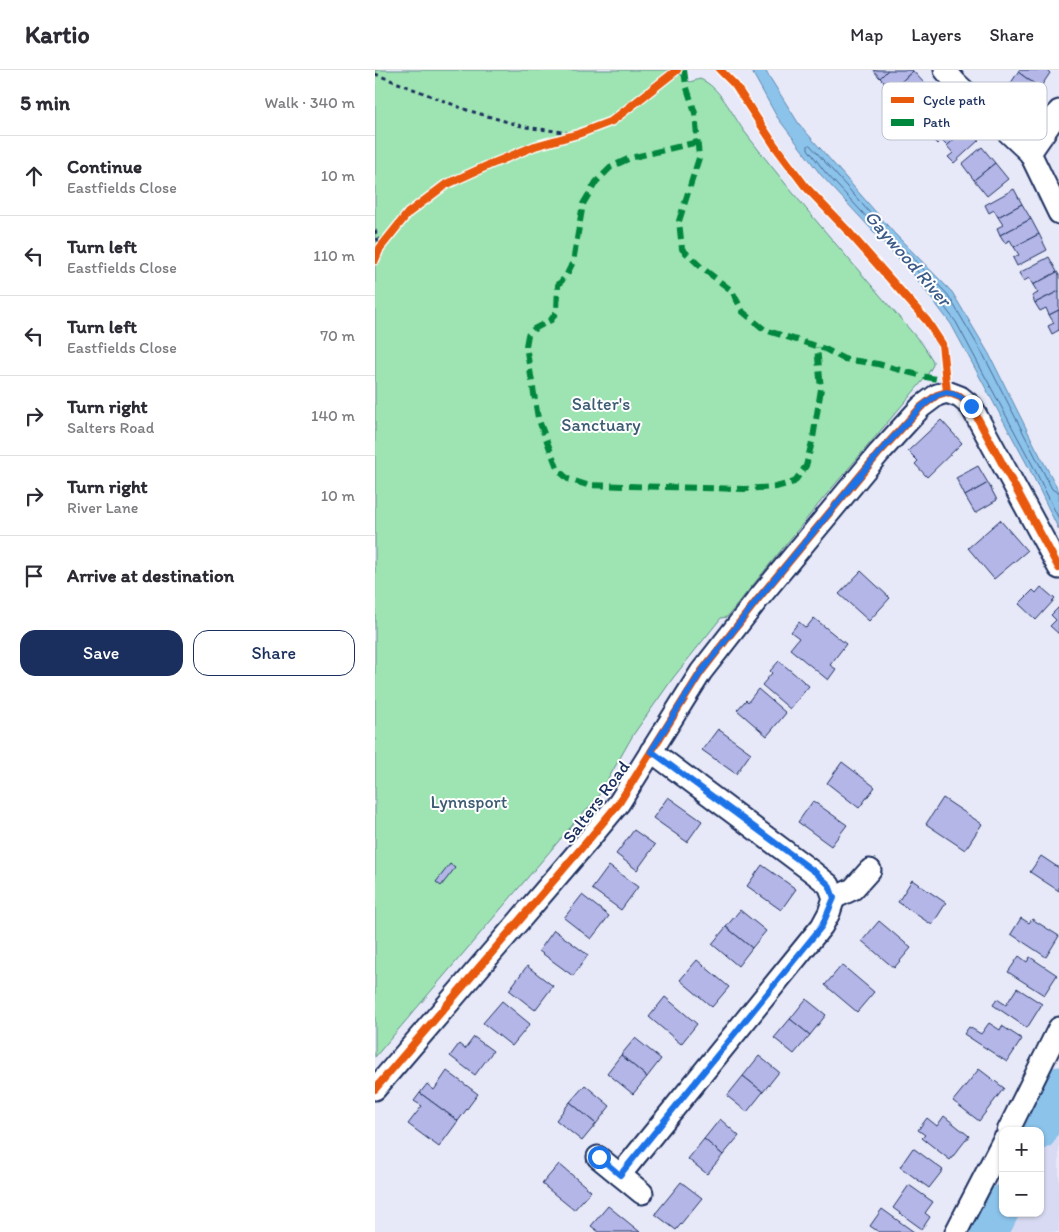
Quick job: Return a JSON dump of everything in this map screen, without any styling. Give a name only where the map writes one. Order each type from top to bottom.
[{"type":"street","points":[[945,70],[955,82]]},
{"type":"street","points":[[1047,128],[1059,111]]},
{"type":"street","points":[[1015,140],[1029,153],[1059,213]]},
{"type":"street","points":[[1029,153],[1038,140]]},
{"type":"street","name":"Salters Road","points":[[375,1089],[619,803],[701,672],[879,453],[921,407],[937,395],[947,392],[960,397],[971,406],[1059,568]]},
{"type":"street","points":[[651,751],[815,872],[829,885],[834,898]]},
{"type":"street","points":[[620,1175],[822,926],[834,898],[853,888],[870,870]]},
{"type":"street","points":[[1010,1127],[1059,1028]]},
{"type":"street","points":[[956,1232],[999,1149]]},
{"type":"street","points":[[599,1157],[642,1193]]},
{"type":"path","points":[[375,74],[467,110],[525,127],[578,134]]},
{"type":"path","points":[[561,139],[586,130]]},
{"type":"path","points":[[375,230],[379,251]]},
{"type":"path","points":[[379,251],[386,241]]},
{"type":"shaded area","points":[[1059,1096],[1059,1232],[994,1232],[1001,1217],[1044,1217],[1044,1127]]},
{"type":"green space","name":"Salter's Sanctuary","points":[[375,70],[675,70],[690,82],[700,79],[720,94],[744,131],[787,186],[923,345],[933,361],[933,365],[926,377],[821,501],[727,617],[721,618],[673,678],[633,735],[599,795],[588,809],[580,816],[375,1057]]},
{"type":"water","points":[[751,70],[765,70],[799,124],[894,233],[952,292],[989,354],[1059,491],[1059,530],[1029,468],[951,324],[913,274],[821,175],[777,117]]},
{"type":"building","points":[[873,70],[888,70],[880,78]]},
{"type":"building","points":[[888,70],[913,71],[901,82],[884,82],[880,78]]},
{"type":"building","points":[[1019,70],[1047,70],[1050,73],[1044,82],[1032,82],[1018,72]]},
{"type":"building","points":[[913,71],[923,82],[901,82]]},
{"type":"building","points":[[1018,72],[1032,82],[1012,82]]},
{"type":"building","points":[[933,140],[941,140],[937,144]]},
{"type":"building","points":[[941,140],[953,140],[947,146]]},
{"type":"building","points":[[953,140],[979,140],[954,163],[948,157],[953,153],[947,146]]},
{"type":"building","points":[[982,147],[995,163],[974,180],[962,164]]},
{"type":"building","points":[[995,163],[1008,179],[987,196],[974,180]]},
{"type":"building","points":[[1014,189],[1022,204],[998,217],[994,210],[989,213],[985,205]]},
{"type":"building","points":[[1022,204],[1031,219],[1000,235],[997,228],[1003,225],[998,217]]},
{"type":"building","points":[[1031,219],[1039,234],[1014,247],[1010,240],[1005,243],[1000,235]]},
{"type":"building","points":[[1039,234],[1047,250],[1017,266],[1013,258],[1019,255],[1014,247]]},
{"type":"building","points":[[1049,257],[1057,272],[1033,285],[1029,278],[1024,281],[1019,273]]},
{"type":"building","points":[[1057,272],[1059,275],[1059,291],[1035,303],[1032,296],[1038,293],[1033,285]]},
{"type":"building","points":[[1059,291],[1059,310],[1049,315],[1046,308],[1040,311],[1035,303]]},
{"type":"building","points":[[1059,310],[1059,330],[1052,334],[1048,326],[1054,323],[1049,315]]},
{"type":"building","points":[[941,420],[962,443],[927,477],[915,464],[918,461],[908,451]]},
{"type":"building","points":[[978,466],[988,483],[965,496],[956,478]]},
{"type":"building","points":[[988,483],[997,500],[975,513],[965,496]]},
{"type":"building","points":[[1000,520],[1027,551],[994,579],[968,548]]},
{"type":"building","points":[[861,571],[890,598],[869,621],[839,594]]},
{"type":"building","points":[[1041,587],[1055,599],[1036,620],[1019,604],[1033,590],[1036,593]]},
{"type":"building","points":[[1059,607],[1059,634],[1050,626],[1056,620],[1051,615]]},
{"type":"building","points":[[814,618],[846,644],[830,665],[836,669],[828,680],[790,649],[799,638],[791,632],[799,622],[806,628]]},
{"type":"building","points":[[779,661],[809,686],[790,709],[762,685],[772,673],[770,671]]},
{"type":"building","points":[[758,689],[786,713],[767,736],[737,710],[746,700],[748,702]]},
{"type":"building","points":[[718,729],[751,753],[736,774],[702,750]]},
{"type":"building","points":[[842,762],[875,787],[859,808],[827,783]]},
{"type":"building","points":[[668,797],[702,821],[687,842],[653,818]]},
{"type":"building","points":[[943,798],[982,824],[965,850],[926,824]]},
{"type":"building","points":[[813,801],[847,825],[831,846],[798,822]]},
{"type":"building","points":[[634,830],[655,845],[637,870],[616,854]]},
{"type":"building","points":[[1041,856],[1059,868],[1059,891],[1030,872]]},
{"type":"building","points":[[450,864],[455,868],[441,886],[436,882]]},
{"type":"building","points":[[762,865],[796,889],[781,910],[747,886]]},
{"type":"building","points":[[609,866],[638,887],[621,910],[592,889]]},
{"type":"building","points":[[912,880],[946,903],[932,925],[898,902]]},
{"type":"building","points":[[582,895],[609,916],[591,939],[564,918]]},
{"type":"building","points":[[740,910],[766,931],[752,948],[726,927]]},
{"type":"building","points":[[1021,918],[1029,923],[1032,919],[1059,936],[1046,957],[1011,934]]},
{"type":"building","points":[[879,921],[911,948],[894,968],[862,941]]},
{"type":"building","points":[[726,927],[752,948],[738,966],[712,944]]},
{"type":"building","points":[[554,930],[588,955],[573,976],[539,951]]},
{"type":"building","points":[[1019,956],[1027,962],[1030,957],[1057,975],[1044,995],[1008,972]]},
{"type":"building","points":[[697,960],[729,987],[712,1007],[680,980]]},
{"type":"building","points":[[842,965],[874,992],[857,1012],[825,985]]},
{"type":"building","points":[[527,966],[553,986],[535,1010],[509,990]]},
{"type":"building","points":[[1017,988],[1042,1004],[1027,1028],[993,1005],[997,999],[1006,1005]]},
{"type":"building","points":[[665,997],[697,1024],[681,1044],[649,1017]]},
{"type":"building","points":[[806,999],[826,1015],[810,1035],[790,1019]]},
{"type":"building","points":[[502,1001],[530,1024],[512,1046],[483,1023]]},
{"type":"building","points":[[790,1019],[810,1035],[794,1054],[774,1038]]},
{"type":"building","points":[[989,1023],[1000,1030],[1002,1026],[1022,1039],[1007,1062],[964,1034],[969,1027],[981,1034]]},
{"type":"building","points":[[474,1037],[493,1051],[475,1075],[450,1056],[459,1044],[465,1049]]},
{"type":"building","points":[[635,1038],[661,1059],[647,1077],[621,1055]]},
{"type":"building","points":[[621,1055],[647,1077],[633,1094],[607,1073]]},
{"type":"building","points":[[759,1056],[779,1072],[763,1092],[743,1076]]},
{"type":"building","points":[[979,1069],[1004,1088],[979,1121],[953,1101]]},
{"type":"building","points":[[447,1071],[478,1094],[458,1121],[420,1093],[427,1084],[434,1090]]},
{"type":"building","points":[[743,1076],[763,1092],[747,1112],[727,1096]]},
{"type":"building","points":[[585,1085],[610,1106],[596,1124],[570,1102]]},
{"type":"building","points":[[420,1093],[458,1121],[439,1147],[408,1124],[422,1106],[414,1101]]},
{"type":"building","points":[[570,1102],[596,1124],[582,1141],[556,1120]]},
{"type":"building","points":[[944,1116],[969,1136],[950,1160],[922,1138],[925,1135],[918,1130],[927,1118],[937,1126]]},
{"type":"building","points":[[720,1119],[739,1136],[723,1155],[704,1139]]},
{"type":"building","points":[[704,1139],[723,1155],[707,1174],[688,1159]]},
{"type":"building","points":[[913,1148],[943,1170],[929,1188],[900,1167]]},
{"type":"building","points":[[559,1164],[591,1191],[574,1210],[542,1184]]},
{"type":"building","points":[[681,1182],[702,1198],[676,1230],[655,1214]]},
{"type":"building","points":[[909,1185],[933,1202],[925,1213],[930,1217],[922,1229],[893,1208]]},
{"type":"building","points":[[608,1206],[640,1232],[599,1232],[591,1226]]},
{"type":"building","points":[[882,1209],[914,1232],[879,1232],[870,1226]]},
{"type":"waterway","name":"Gaywood River","points":[[1040,1127],[1059,1086]]},
{"type":"waterway","name":"Gaywood River","points":[[989,1232],[999,1212]]},
{"type":"marked path","points":[[684,70],[686,85],[695,113],[699,158],[679,221],[682,249],[701,267],[732,291],[743,312],[765,330],[825,349],[844,359],[878,364],[947,381]]},
{"type":"marked path","points":[[698,142],[630,158],[611,167],[596,182],[583,204],[573,262],[566,276],[558,285],[557,311],[551,320],[534,329],[528,335],[526,346],[538,418],[558,470],[568,479],[587,485],[744,489],[776,487],[794,482],[806,466],[813,438],[821,389],[817,347]]},
{"type":"cycle path","points":[[375,260],[380,248],[408,213],[445,185],[535,146],[578,134],[612,121],[677,70]]},
{"type":"cycle path","points":[[720,70],[735,85],[775,146],[805,186],[846,229],[927,321],[942,344],[947,392]]},
{"type":"cycle path","points":[[947,392],[960,397],[971,406],[1059,568]]},
{"type":"cycle path","points":[[375,1089],[619,803],[701,672],[758,599],[879,453],[921,407],[937,395],[947,392]]},
{"type":"route","points":[[599,1157],[620,1175],[822,926],[834,898],[829,885],[815,872],[651,751],[701,672],[758,599],[879,453],[921,407],[937,395],[947,392],[960,397],[971,406]]},
{"type":"park label","name":"Lynnsport","points":[[469,802]]}]
